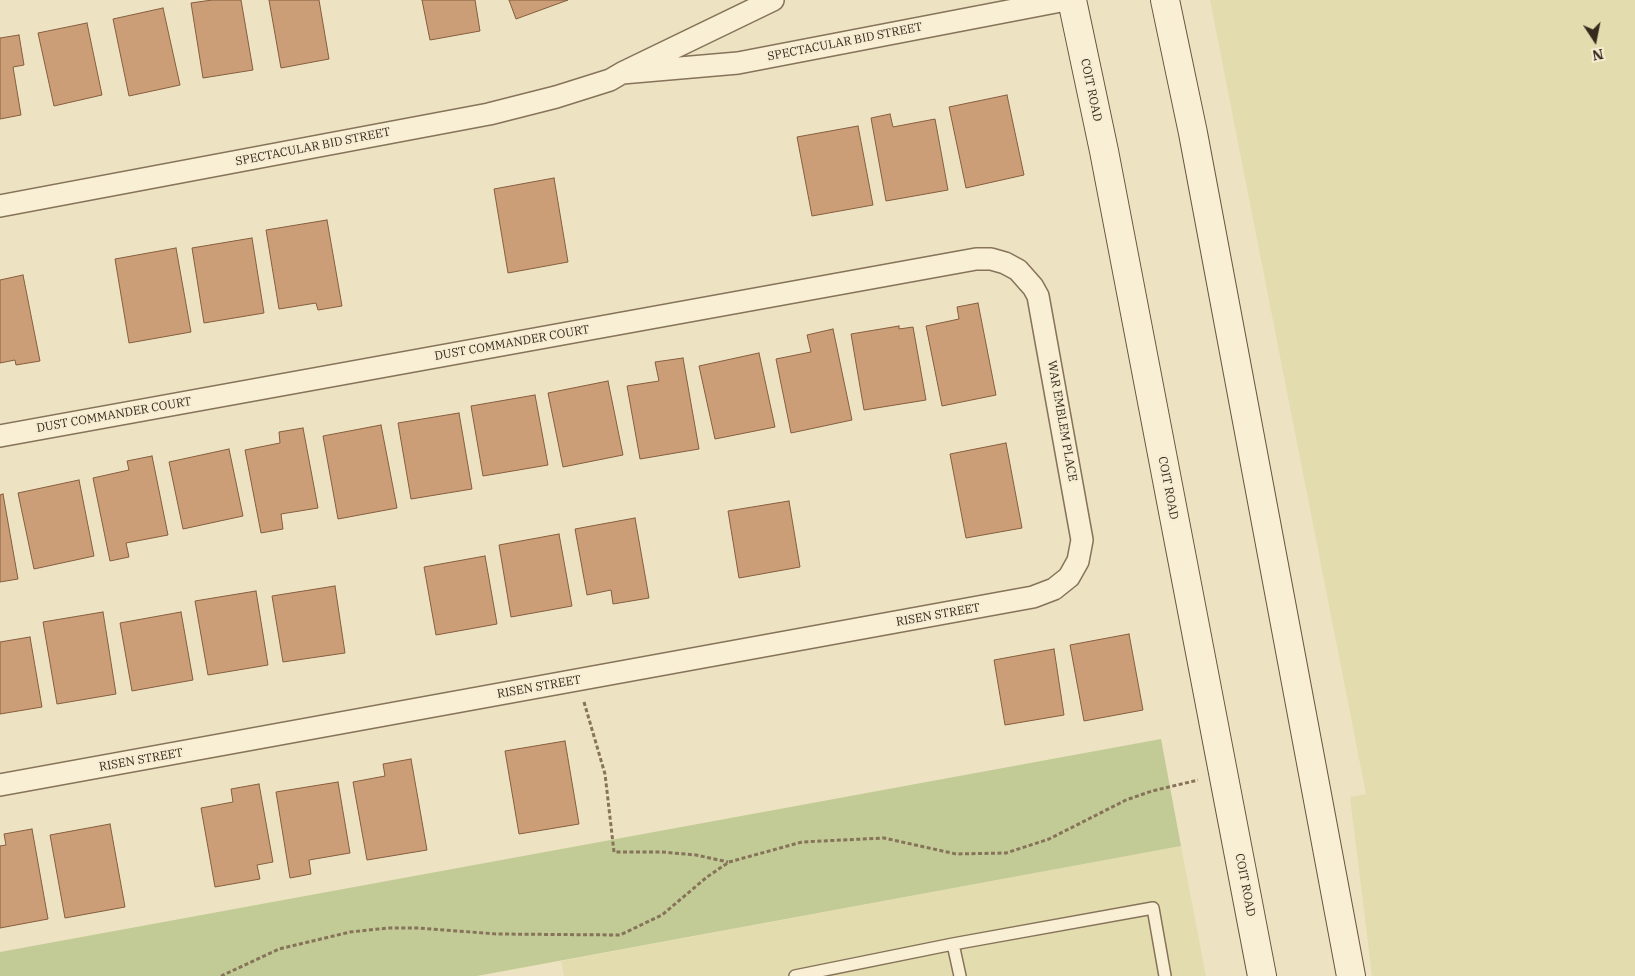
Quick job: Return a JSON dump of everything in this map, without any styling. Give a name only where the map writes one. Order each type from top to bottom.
[{"type":"main road","name":"COIT ROAD","points":[[1072,0],[1106,160],[1262,976]]},
{"type":"main road","points":[[1165,0],[1193,134],[1351,976]]},
{"type":"street","name":"SPECTACULAR BID STREET","points":[[0,206],[488,114],[556,97],[610,80],[774,0]]},
{"type":"street","name":"SPECTACULAR BID STREET","points":[[622,73],[738,62],[1066,0]]},
{"type":"street","name":"DUST COMMANDER COURT","points":[[0,436],[976,259],[991,259],[1002,262],[1021,273]]},
{"type":"street","name":"WAR EMBLEM PLACE","points":[[1021,273],[1033,287],[1040,303],[1081,528],[1080,554],[1071,574]]},
{"type":"street","name":"RISEN STREET","points":[[0,785],[1034,597],[1054,589],[1071,574]]},
{"type":"lane","points":[[795,976],[953,944],[1152,908],[1165,976]]},
{"type":"lane","points":[[953,944],[960,976]]},
{"type":"path","points":[[576,681],[606,774],[614,852],[662,852],[696,855],[729,862]]},
{"type":"path","points":[[221,976],[279,950],[350,932],[388,928],[419,928],[497,934],[620,935],[662,915],[707,877],[729,862],[802,842],[884,838],[956,854],[1006,853],[1049,839],[1126,800],[1199,779]]},
{"type":"shaded area","points":[[1210,0],[1635,0],[1635,976],[1372,976],[1350,797],[1366,794]]},
{"type":"shaded area","points":[[1181,846],[1206,976],[564,976],[561,961]]},
{"type":"green space","points":[[1161,739],[1181,846],[477,976],[0,976],[0,952]]},
{"type":"building","points":[[212,0],[241,0],[253,70],[203,78],[191,3]]},
{"type":"building","points":[[269,0],[319,0],[329,59],[281,68]]},
{"type":"building","points":[[422,0],[475,0],[480,31],[430,40]]},
{"type":"building","points":[[509,0],[568,0],[516,19]]},
{"type":"building","points":[[163,8],[180,85],[129,96],[113,19]]},
{"type":"building","points":[[87,23],[102,95],[54,106],[38,33]]},
{"type":"building","points":[[19,35],[24,65],[13,67],[21,115],[0,119],[0,38]]},
{"type":"building","points":[[1007,95],[1024,175],[966,188],[949,107]]},
{"type":"building","points":[[890,114],[893,127],[935,119],[948,190],[886,201],[871,118]]},
{"type":"building","points":[[858,126],[873,205],[812,216],[797,137]]},
{"type":"building","points":[[554,178],[568,262],[508,273],[494,189]]},
{"type":"building","points":[[327,220],[342,306],[318,310],[316,303],[279,309],[266,230]]},
{"type":"building","points":[[252,238],[264,313],[204,323],[192,248]]},
{"type":"building","points":[[176,248],[191,332],[129,343],[115,259]]},
{"type":"building","points":[[23,275],[40,361],[16,365],[15,360],[0,363],[0,280]]},
{"type":"building","points":[[978,303],[996,395],[942,406],[926,326],[959,319],[957,307]]},
{"type":"building","points":[[899,326],[899,329],[913,327],[926,400],[864,410],[851,334]]},
{"type":"building","points":[[833,329],[852,420],[791,433],[776,359],[811,352],[807,335]]},
{"type":"building","points":[[759,353],[775,427],[715,439],[699,366]]},
{"type":"building","points":[[683,358],[699,449],[640,459],[627,386],[659,381],[655,362]]},
{"type":"building","points":[[608,381],[623,455],[563,467],[548,393]]},
{"type":"building","points":[[535,395],[548,465],[483,476],[471,406]]},
{"type":"building","points":[[459,413],[472,489],[411,499],[398,423]]},
{"type":"building","points":[[381,425],[397,508],[338,519],[323,436]]},
{"type":"building","points":[[303,428],[318,508],[281,514],[283,529],[261,533],[245,450],[280,443],[279,432]]},
{"type":"building","points":[[1006,443],[1022,528],[966,538],[950,454]]},
{"type":"building","points":[[229,449],[243,516],[183,529],[169,462]]},
{"type":"building","points":[[152,456],[168,535],[126,543],[129,557],[110,561],[93,478],[129,470],[127,461]]},
{"type":"building","points":[[79,480],[94,556],[34,569],[18,493]]},
{"type":"building","points":[[3,494],[18,579],[0,582],[0,495]]},
{"type":"building","points":[[789,501],[800,567],[739,578],[728,511]]},
{"type":"building","points":[[635,518],[649,598],[613,604],[611,590],[587,595],[575,529]]},
{"type":"building","points":[[559,534],[572,606],[511,617],[499,545]]},
{"type":"building","points":[[485,556],[497,624],[436,635],[424,567]]},
{"type":"building","points":[[335,586],[345,653],[283,662],[272,596]]},
{"type":"building","points":[[256,591],[268,665],[208,675],[195,601]]},
{"type":"building","points":[[103,612],[116,694],[57,704],[43,622]]},
{"type":"building","points":[[181,612],[193,680],[132,691],[120,623]]},
{"type":"building","points":[[1129,634],[1143,710],[1084,721],[1070,645]]},
{"type":"building","points":[[30,637],[42,707],[0,714],[0,642]]},
{"type":"building","points":[[1054,649],[1064,715],[1005,725],[994,660]]},
{"type":"building","points":[[565,741],[579,824],[519,834],[505,751]]},
{"type":"building","points":[[411,759],[427,850],[367,860],[353,782],[385,776],[383,764]]},
{"type":"building","points":[[338,782],[350,853],[309,860],[311,874],[290,878],[276,792]]},
{"type":"building","points":[[259,784],[273,862],[257,865],[260,879],[215,887],[201,808],[233,802],[231,789]]},
{"type":"building","points":[[110,824],[125,907],[65,918],[50,835]]},
{"type":"building","points":[[32,829],[48,919],[0,928],[0,846],[6,845],[4,834]]}]
